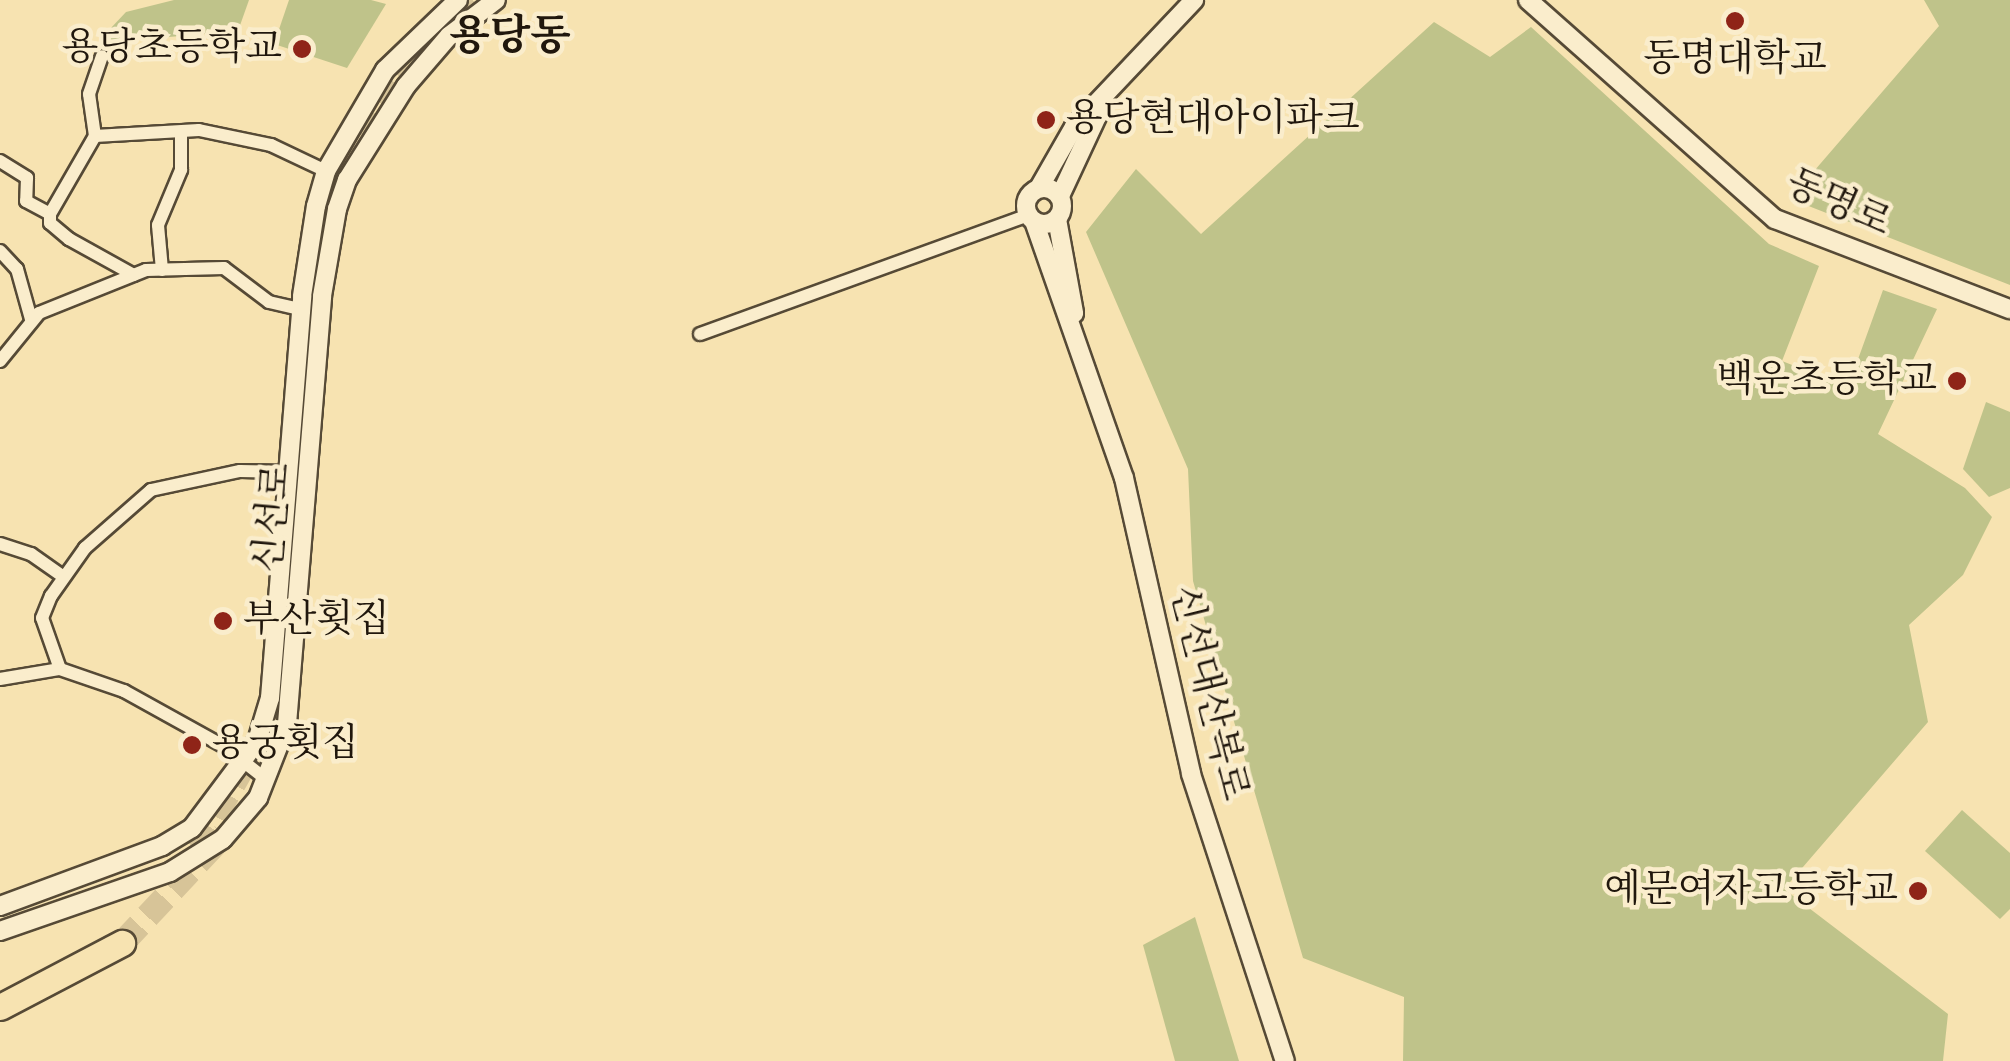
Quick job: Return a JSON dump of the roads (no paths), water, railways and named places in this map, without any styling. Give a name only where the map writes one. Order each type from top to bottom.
[{"type":"highway","points":[[0,990],[116,937],[0,1007]]},
{"type":"main road","name":"신선로","points":[[0,906],[162,846],[192,828],[244,762],[270,698],[300,309],[316,206],[326,171],[385,70],[458,0]]},
{"type":"main road","name":"신선로","points":[[0,931],[188,862],[240,822],[267,780],[286,724],[322,296],[336,212],[347,180],[406,86],[449,36],[496,0]]},
{"type":"main road","name":"신선대산복로","points":[[1194,0],[1102,104],[1074,128],[1039,188],[1027,199],[1124,478],[1191,774],[1285,1061]]},
{"type":"main road","name":"동명로","points":[[1528,0],[1776,219],[2010,308]]},
{"type":"main road","name":"신선대산복로","points":[[1076,338],[1058,219],[1060,196],[1102,104]]},
{"type":"main road","points":[[1039,188],[1060,196]]},
{"type":"main road","points":[[316,206],[336,212]]},
{"type":"main road","points":[[1031,218],[1058,219]]},
{"type":"street","points":[[102,56],[89,94],[94,136],[50,214],[50,223],[69,239],[134,275]]},
{"type":"street","points":[[162,270],[162,206],[181,170],[181,132]]},
{"type":"street","points":[[94,136],[181,132],[271,146],[326,171]]},
{"type":"street","points":[[0,161],[27,178],[26,201],[50,214]]},
{"type":"street","points":[[700,334],[1031,218]]},
{"type":"street","points":[[0,251],[17,269],[31,319]]},
{"type":"street","points":[[0,361],[15,350],[31,319],[134,275],[162,270],[224,268],[269,302],[300,309]]},
{"type":"street","points":[[60,669],[42,618],[62,576],[151,490],[240,471],[290,472]]},
{"type":"street","points":[[0,544],[32,554],[62,576]]},
{"type":"street","points":[[0,679],[60,669],[158,707],[267,780]]},
{"type":"tunnel","points":[[334,202],[344,167],[428,43],[483,2]]},
{"type":"tunnel","points":[[197,848],[251,752]]},
{"type":"tunnel","points":[[122,943],[224,834]]},
{"type":"place","name":"동명대학교","points":[[1735,21]]},
{"type":"place","name":"용당초등학교","points":[[302,49]]},
{"type":"place","name":"용당현대아이파크","points":[[1046,120]]},
{"type":"place","name":"백운초등학교","points":[[1957,381]]},
{"type":"place","name":"부산횟집","points":[[223,621]]},
{"type":"place","name":"용궁횟집","points":[[192,745]]},
{"type":"place","name":"예문여자고등학교","points":[[1918,891]]},
{"type":"district","name":"용당동","points":[[510,37]]}]
